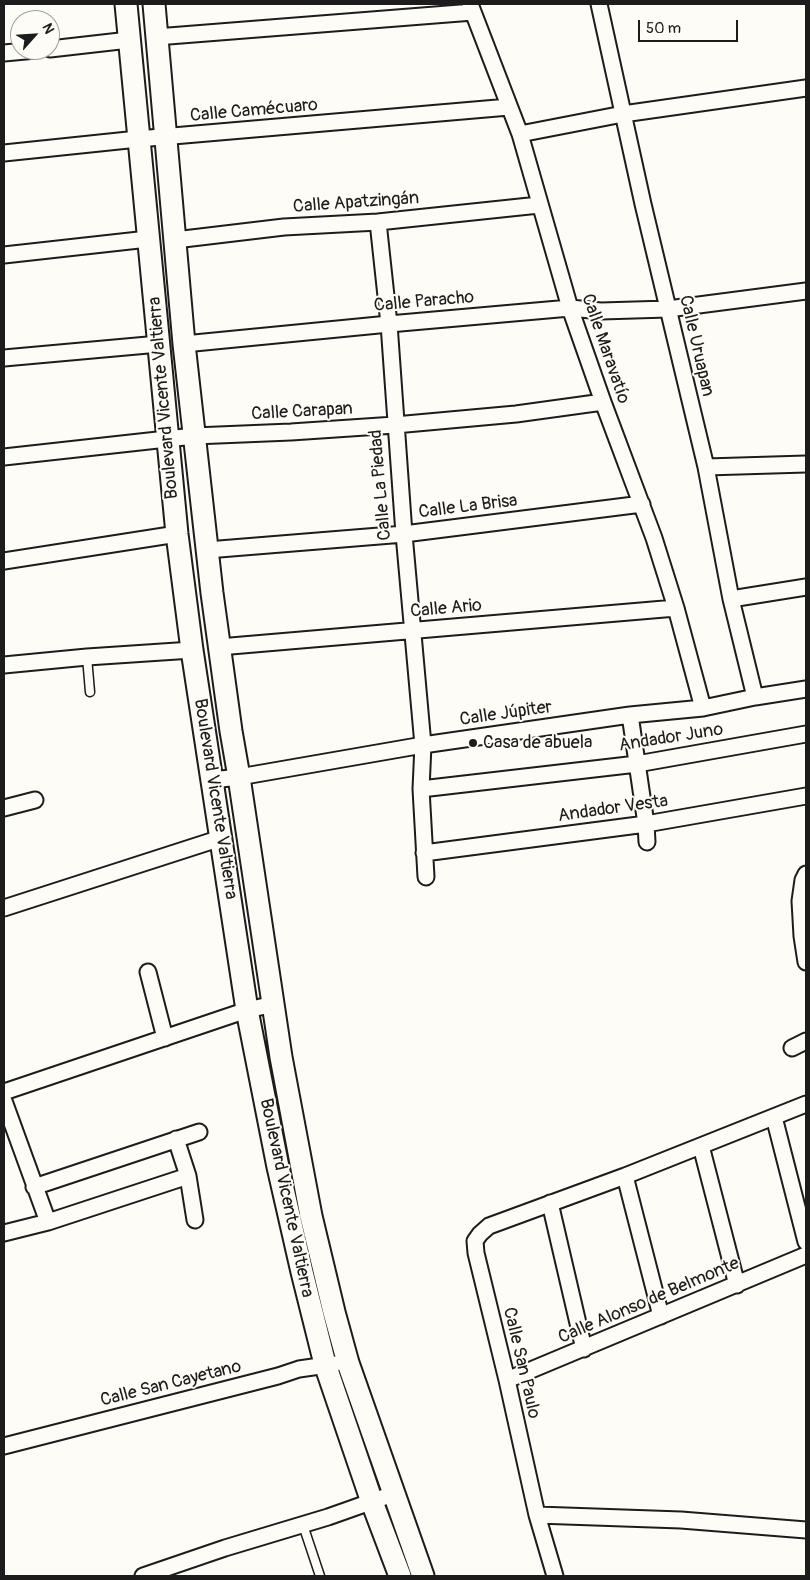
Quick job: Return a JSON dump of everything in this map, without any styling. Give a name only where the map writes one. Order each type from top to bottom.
[{"type":"main road","name":"Boulevard Vicente Valtierra","points":[[126,4],[177,534],[192,650],[247,1010],[278,1167],[325,1364],[372,1502],[400,1576]]},
{"type":"main road","name":"Boulevard Vicente Valtierra","points":[[154,4],[184,344],[207,550],[231,731],[281,1057],[311,1216],[334,1312],[348,1363],[423,1576]]},
{"type":"street","name":"Calle Uruapan","points":[[599,4],[668,310],[706,467],[731,599],[754,697]]},
{"type":"street","points":[[156,37],[471,8]]},
{"type":"street","name":"Calle Maravatío","points":[[471,8],[520,134],[570,308],[642,504],[676,608],[703,708]]},
{"type":"street","points":[[60,47],[129,40]]},
{"type":"street","points":[[520,134],[623,114],[806,88]]},
{"type":"street","name":"Calle Camécuaro","points":[[4,153],[138,139],[509,108]]},
{"type":"street","name":"Calle Apatzingán","points":[[175,240],[284,227],[378,222],[539,205]]},
{"type":"street","name":"Calle La Piedad","points":[[378,222],[423,745],[422,789],[426,877]]},
{"type":"street","points":[[4,255],[148,239]]},
{"type":"street","name":"Calle Paracho","points":[[184,344],[570,308],[601,311],[668,310],[806,291]]},
{"type":"street","points":[[4,358],[159,344]]},
{"type":"street","name":"Calle Carapan","points":[[4,457],[194,436],[395,426],[516,414],[603,402]]},
{"type":"street","points":[[706,467],[806,464]]},
{"type":"street","name":"Calle La Brisa","points":[[207,550],[404,534],[642,504]]},
{"type":"street","points":[[4,561],[177,534]]},
{"type":"street","points":[[731,599],[806,587]]},
{"type":"street","name":"Calle Ario","points":[[220,647],[676,608]]},
{"type":"street","points":[[4,665],[192,650]]},
{"type":"street","name":"Calle Júpiter","points":[[212,780],[423,745],[630,715],[703,708],[754,697],[806,689]]},
{"type":"street","points":[[630,715],[647,842]]},
{"type":"street","name":"Andador Juno","points":[[422,789],[637,764],[806,734]]},
{"type":"street","name":"Andador Vesta","points":[[424,853],[646,824],[806,796]]},
{"type":"street","points":[[4,808],[35,800]]},
{"type":"street","points":[[4,908],[221,838]]},
{"type":"street","points":[[806,874],[802,880],[800,901],[806,962]]},
{"type":"street","points":[[148,972],[165,1038]]},
{"type":"street","points":[[4,1092],[247,1010],[274,1004]]},
{"type":"street","points":[[792,1048],[806,1041]]},
{"type":"street","points":[[4,1101],[48,1222]]},
{"type":"street","points":[[584,1349],[550,1204],[806,1104]]},
{"type":"street","points":[[774,1117],[806,1242]]},
{"type":"street","points":[[34,1187],[199,1132]]},
{"type":"street","points":[[176,1139],[188,1176],[195,1220]]},
{"type":"street","points":[[702,1146],[737,1285]]},
{"type":"street","points":[[4,1232],[48,1222],[188,1176]]},
{"type":"street","points":[[625,1176],[661,1316]]},
{"type":"street","name":"Calle San Paulo","points":[[550,1204],[489,1226],[480,1234],[476,1241],[476,1253],[537,1515],[555,1576]]},
{"type":"street","name":"Calle Alonso de Belmonte","points":[[507,1380],[806,1255]]},
{"type":"street","name":"Calle San Cayetano","points":[[4,1446],[299,1369],[325,1364],[348,1363]]},
{"type":"street","points":[[143,1576],[393,1494]]},
{"type":"street","points":[[537,1515],[681,1520],[806,1530]]},
{"type":"lane","points":[[87,657],[90,692]]},
{"type":"lane","points":[[303,1525],[320,1576]]},
{"type":"place","name":"Casa de abuela","points":[[473,743]]}]
